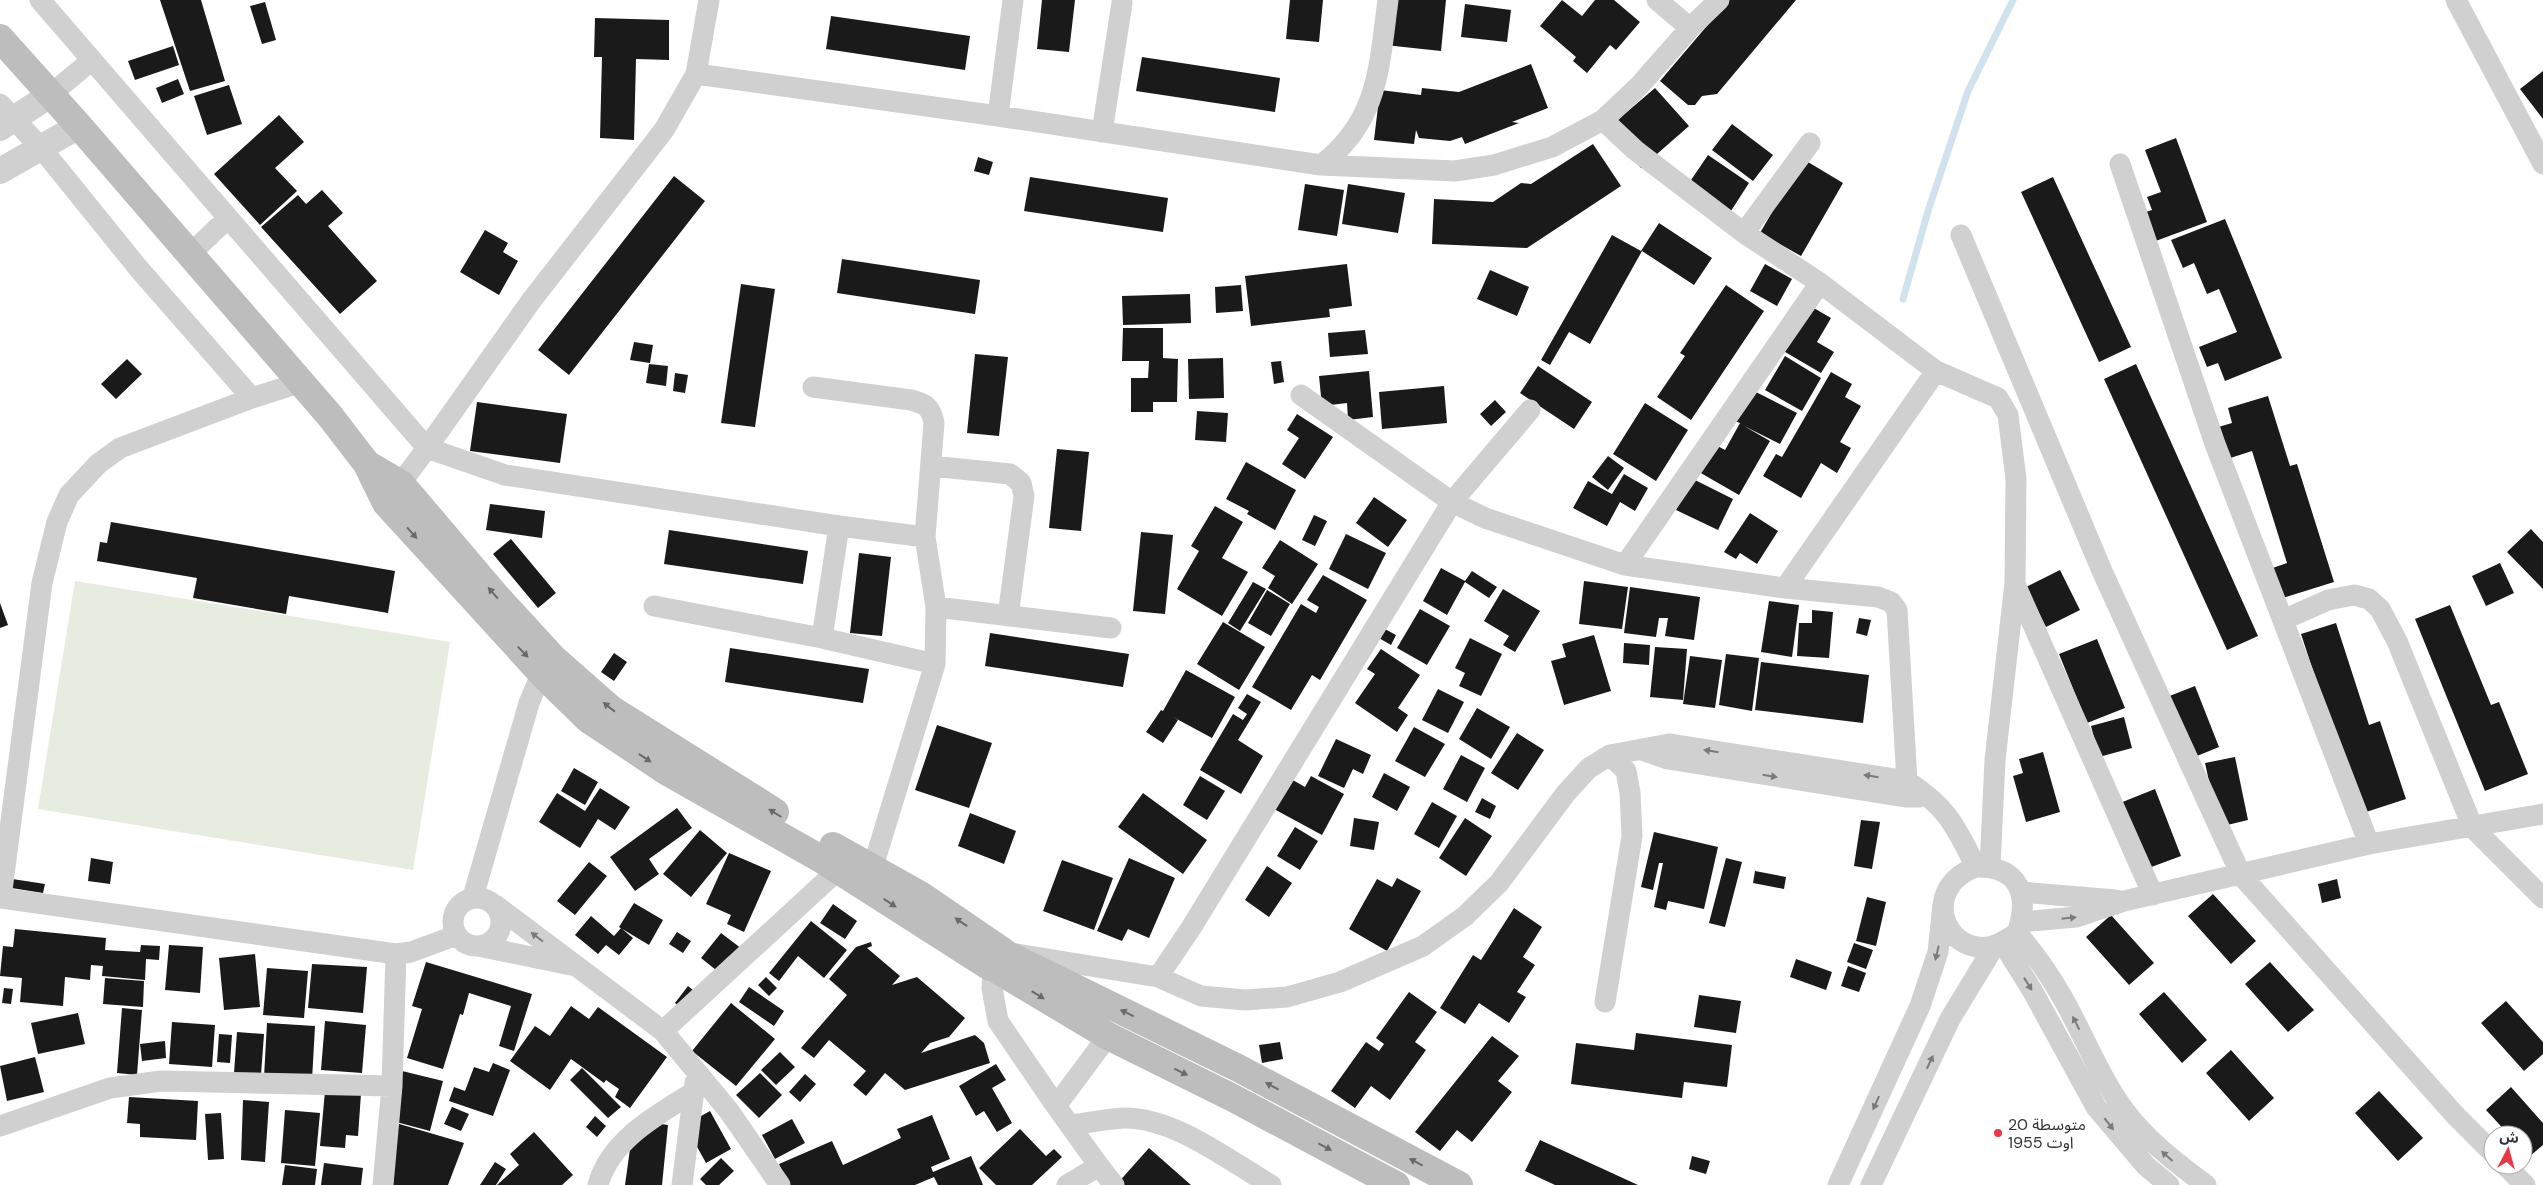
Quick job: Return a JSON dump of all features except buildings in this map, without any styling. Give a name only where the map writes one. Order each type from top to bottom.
[{"type":"main road","points":[[0,38],[80,126],[302,382],[393,494],[547,665],[588,719],[666,771],[838,870],[870,878]]},
{"type":"main road","points":[[547,665],[661,742],[783,818],[870,878],[998,960],[1108,1036],[1233,1098],[1396,1185]]},
{"type":"main road","points":[[998,960],[1238,1068],[1459,1185]]},
{"type":"street","points":[[40,0],[427,448],[505,475],[839,526],[925,537]]},
{"type":"street","points":[[393,494],[531,301],[664,130],[696,74],[710,0]]},
{"type":"street","points":[[998,116],[1013,0]]},
{"type":"street","points":[[1322,165],[1341,150],[1363,120],[1370,104],[1380,62],[1388,0]]},
{"type":"street","points":[[1657,0],[1690,28]]},
{"type":"street","points":[[696,74],[998,116],[1322,165],[1455,171],[1494,165],[1552,147],[1603,120],[1639,86],[1690,28],[1719,0]]},
{"type":"street","points":[[2456,0],[2543,164]]},
{"type":"street","points":[[1102,132],[1122,4]]},
{"type":"street","points":[[92,60],[50,95],[5,117],[42,149],[139,269],[252,398]]},
{"type":"street","points":[[1603,120],[1635,150],[1744,233],[1820,283],[1936,371],[1998,398],[2008,415],[2016,478],[2015,583],[1983,867]]},
{"type":"street","points":[[0,171],[80,126]]},
{"type":"street","points":[[1744,233],[1810,143]]},
{"type":"street","points":[[2120,164],[2215,444],[2369,844]]},
{"type":"street","points":[[190,254],[228,218]]},
{"type":"street","points":[[1962,235],[2102,571],[2241,875],[2455,1115],[2483,1143]]},
{"type":"street","points":[[1625,565],[1820,283]]},
{"type":"street","points":[[1785,588],[1936,371]]},
{"type":"street","points":[[302,382],[252,398],[120,448],[98,464],[69,495],[57,522],[42,583],[0,900],[396,954],[411,952],[457,935]]},
{"type":"street","points":[[812,387],[911,400],[926,404],[932,411],[934,423],[925,537],[936,607],[935,664],[870,878]]},
{"type":"street","points":[[1998,398],[2026,389]]},
{"type":"street","points":[[1301,395],[1452,502],[1485,518],[1625,565],[1785,588],[1878,598],[1891,602],[1897,610],[1906,789]]},
{"type":"street","points":[[1158,977],[1191,928],[1452,502],[1530,410]]},
{"type":"street","points":[[931,466],[1010,474],[1022,483],[1024,496],[1008,616]]},
{"type":"street","points":[[822,638],[839,526]]},
{"type":"street","points":[[2015,583],[2153,895]]},
{"type":"street","points":[[2283,620],[2328,600],[2354,595],[2369,599],[2380,608],[2397,641],[2473,828],[2543,898]]},
{"type":"street","points":[[654,606],[822,638],[935,664]]},
{"type":"street","points":[[936,607],[1111,628]]},
{"type":"street","points":[[473,897],[529,702],[547,665]]},
{"type":"street","points":[[1114,1185],[1056,1106],[998,1020],[992,988],[998,960],[1158,977],[1201,996],[1245,1000],[1287,997],[1340,982],[1423,946],[1466,916],[1499,883],[1566,793],[1589,768],[1610,755],[1669,744],[1906,789],[1932,798],[1956,827],[1983,867]]},
{"type":"street","points":[[1605,1002],[1632,836],[1630,793],[1626,771],[1610,755]]},
{"type":"street","points":[[1943,904],[1944,918],[1951,931],[1962,941],[1975,946],[2124,901],[2369,844],[2473,828],[2543,814]]},
{"type":"street","points":[[1838,1185],[1920,1006],[1938,952],[1946,891],[1953,879],[1963,872],[1983,867],[2003,871],[2014,880],[2021,892],[2024,908],[2009,935],[1950,1019],[1871,1185]]},
{"type":"street","points":[[664,1031],[838,870]]},
{"type":"street","points":[[2021,892],[2124,901]]},
{"type":"street","points":[[576,966],[462,941],[453,928],[455,912],[459,905],[473,897],[481,898],[495,905],[664,1031],[729,1111],[780,1185]]},
{"type":"street","points":[[478,946],[486,945],[498,935],[502,920],[495,905]]},
{"type":"street","points":[[2009,935],[2032,990],[2096,1107],[2146,1166],[2169,1185]]},
{"type":"street","points":[[2009,935],[2039,958],[2062,996],[2094,1060],[2131,1119],[2166,1155],[2206,1185]]},
{"type":"street","points":[[383,1185],[392,1086],[396,954]]},
{"type":"street","points":[[1056,1106],[1108,1036]]},
{"type":"street","points":[[682,1185],[696,1069]]},
{"type":"street","points":[[0,1126],[110,1088],[161,1081],[392,1086]]},
{"type":"street","points":[[598,1185],[601,1172],[616,1149],[648,1121],[694,1092]]},
{"type":"street","points":[[1070,1125],[1124,1118],[1157,1122],[1183,1133],[1271,1185]]},
{"type":"street","points":[[1067,1185],[1100,1166]]},
{"type":"street","points":[[2515,1175],[2525,1185]]},
{"type":"shaded area","points":[[75,581],[450,642],[413,870],[38,809]]},
{"type":"waterway","points":[[1903,299],[1928,211],[1968,91],[2013,0]]},
{"type":"place","name":"متوسطة 20 اوت 1955","points":[[1998,1133]]}]
